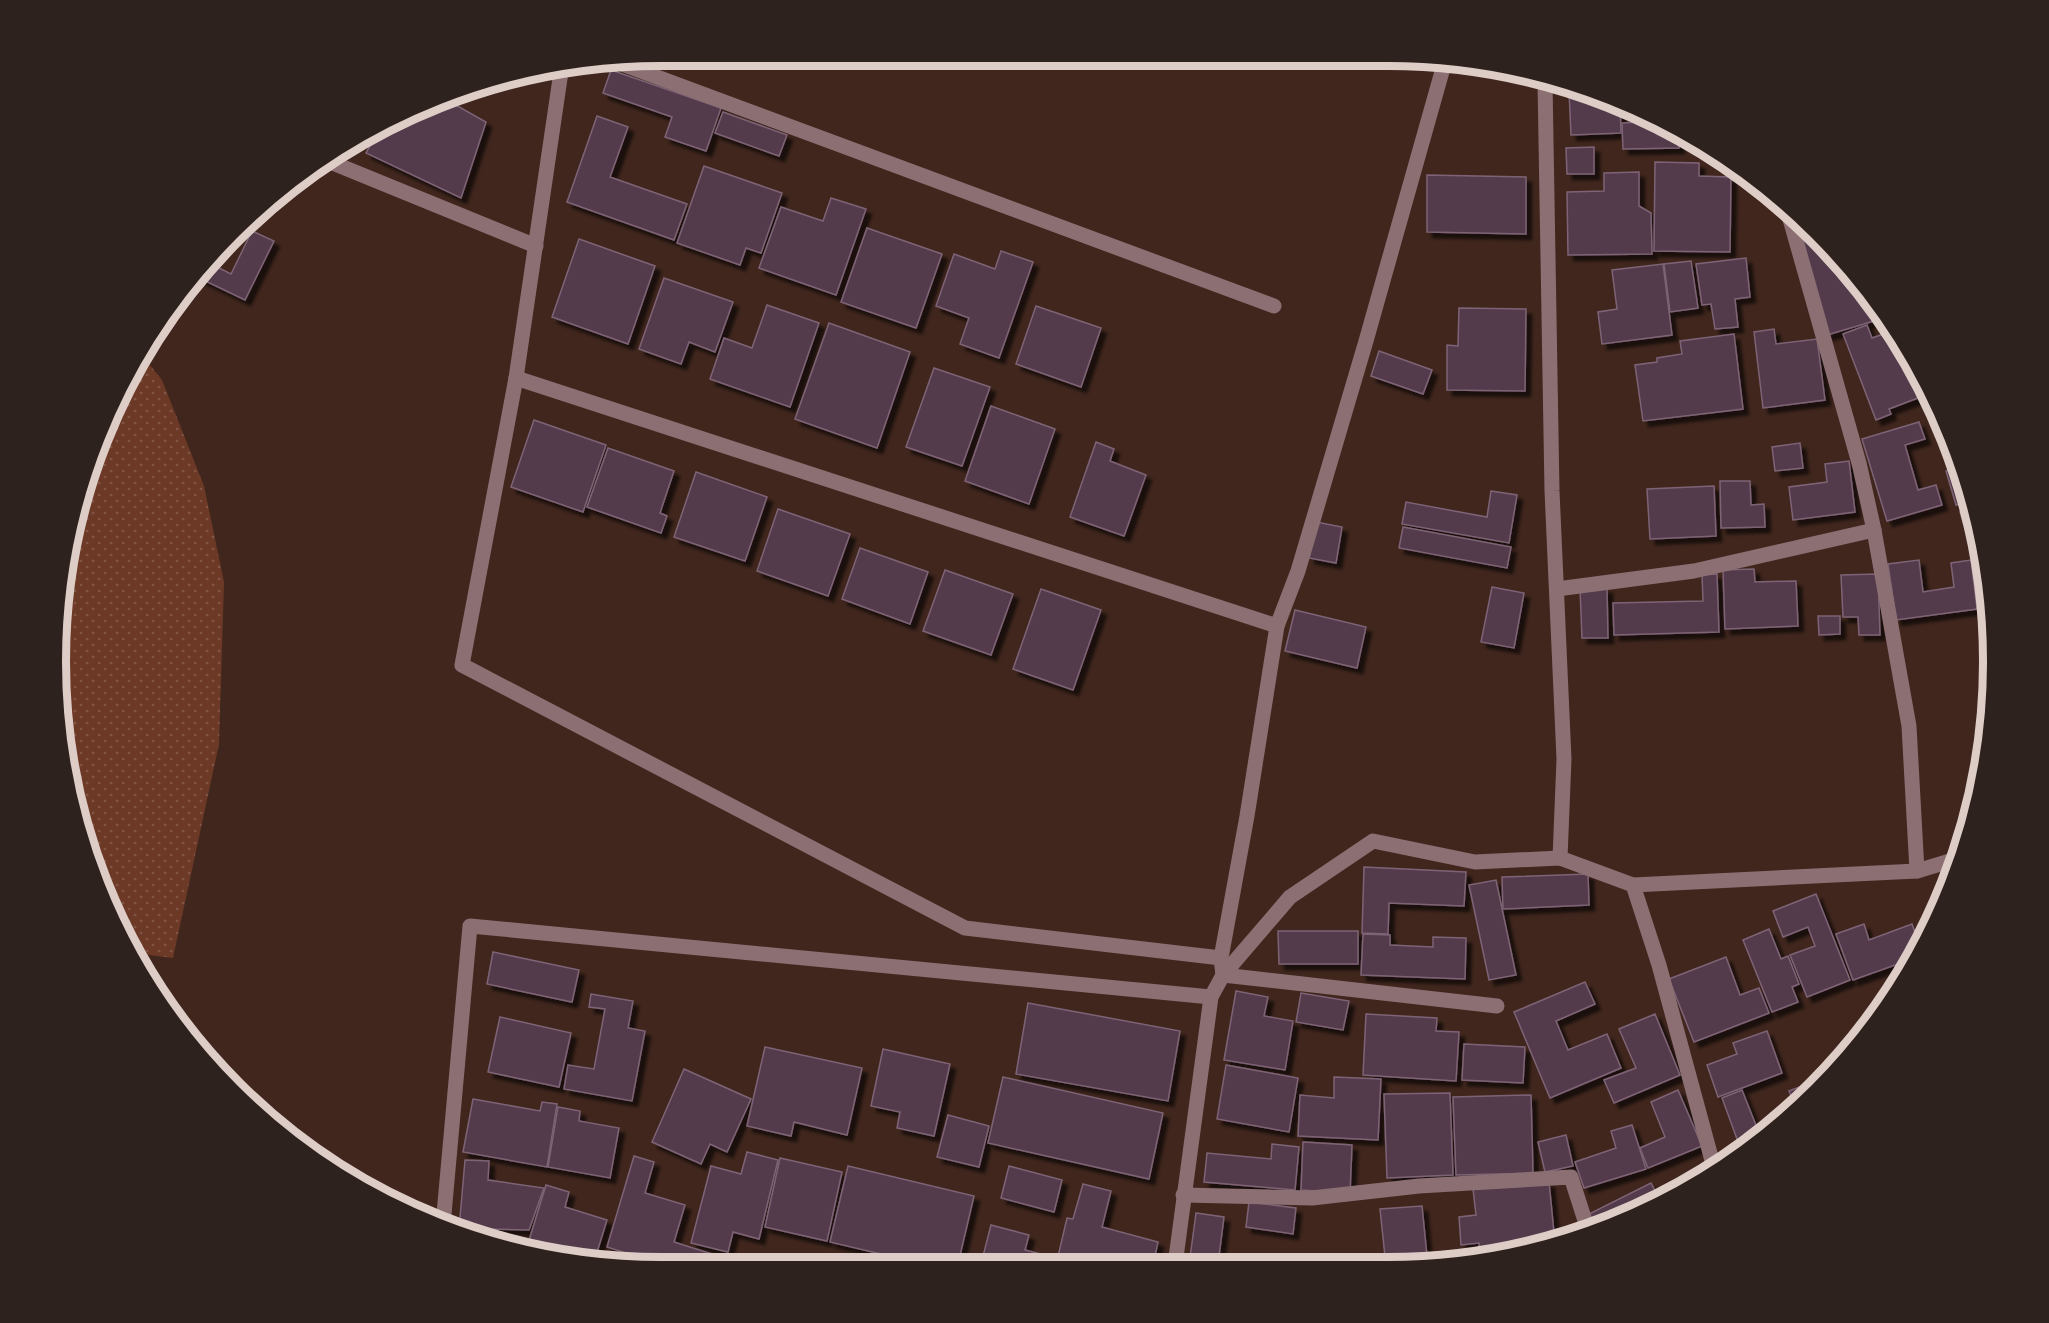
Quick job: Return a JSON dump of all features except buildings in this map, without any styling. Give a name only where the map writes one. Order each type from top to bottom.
[{"type":"street","points":[[630,67],[1274,306]]},
{"type":"street","points":[[1223,975],[1221,958],[1277,626],[1298,571],[1443,69]]},
{"type":"street","points":[[561,75],[516,378],[462,665],[965,928],[1221,958]]},
{"type":"street","points":[[1545,87],[1552,491],[1564,759],[1560,858]]},
{"type":"street","points":[[335,164],[536,246]]},
{"type":"street","points":[[1791,224],[1858,463],[1874,530],[1909,726],[1917,871]]},
{"type":"street","points":[[516,378],[1277,626]]},
{"type":"street","points":[[1557,589],[1694,572],[1874,530]]},
{"type":"street","points":[[1176,1257],[1211,997],[1223,975],[1290,897],[1373,841],[1475,862],[1560,858],[1633,885],[1917,871],[1948,862]]},
{"type":"street","points":[[1633,885],[1659,965],[1712,1161]]},
{"type":"street","points":[[445,1216],[470,926],[1211,997]]},
{"type":"street","points":[[1223,975],[1497,1006]]},
{"type":"street","points":[[1183,1195],[1311,1198],[1419,1186],[1570,1177],[1586,1223]]},
{"type":"shaded area","points":[[147,362],[162,380],[204,486],[224,582],[219,744],[173,958],[143,954],[111,889],[86,816],[77,778],[67,700],[67,623],[77,545],[86,507],[111,434],[127,398]]}]
